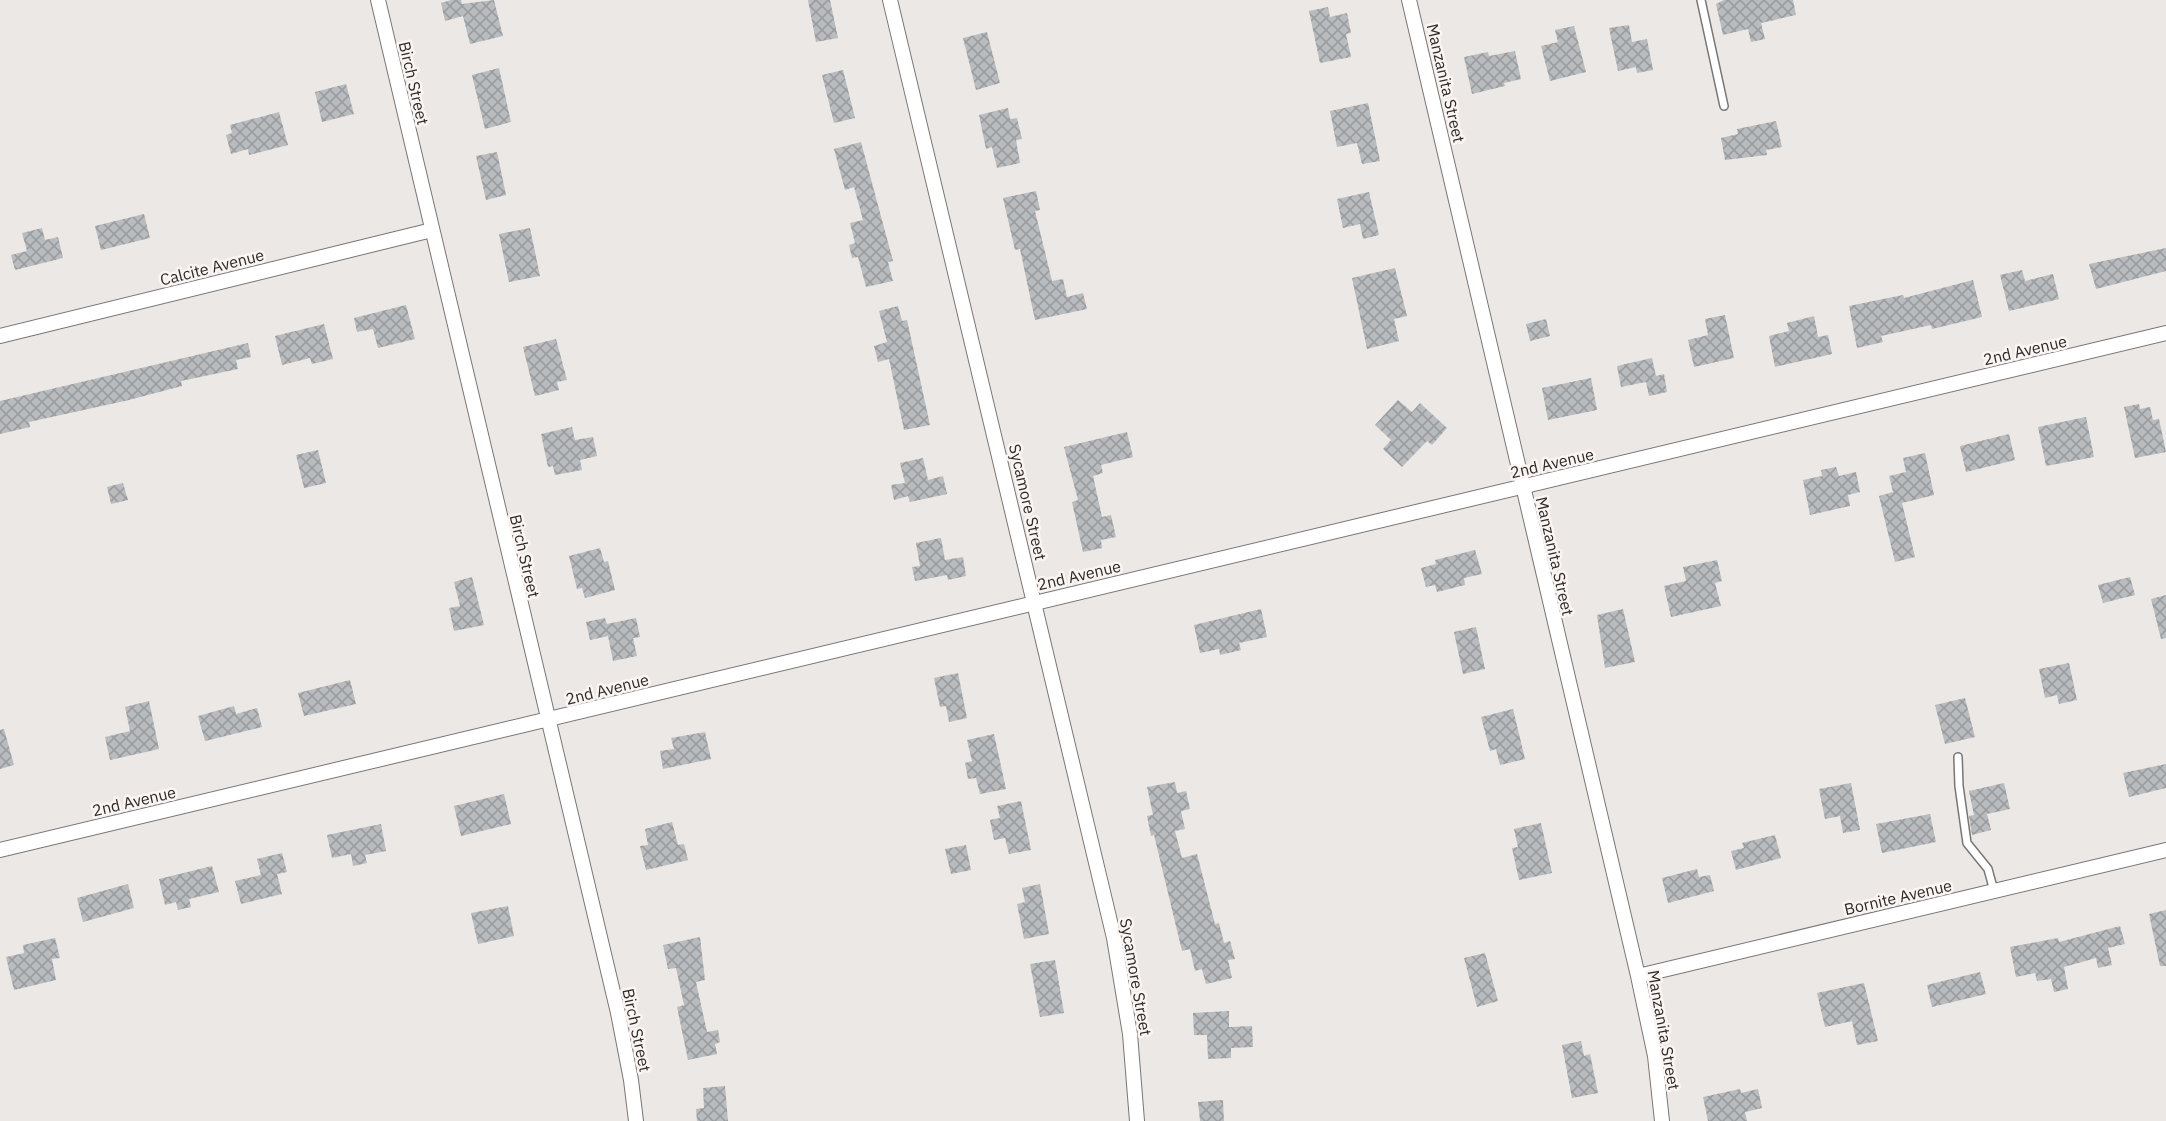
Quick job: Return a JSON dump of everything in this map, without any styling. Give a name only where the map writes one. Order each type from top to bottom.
[{"type":"street","name":"Birch Street","points":[[378,0],[627,1050],[636,1121]]},
{"type":"street","name":"Sycamore Street","points":[[890,0],[1121,970],[1130,1034],[1137,1121]]},
{"type":"street","name":"Manzanita Street","points":[[1409,0],[1638,976],[1654,1056],[1662,1121]]},
{"type":"street","name":"Calcite Avenue","points":[[0,336],[432,231]]},
{"type":"street","name":"2nd Avenue","points":[[0,850],[2166,333]]},
{"type":"street","name":"Bornite Avenue","points":[[1638,976],[2166,850]]},
{"type":"lane","points":[[1709,0],[1701,1],[1724,106]]},
{"type":"lane","points":[[1958,757],[1959,786],[1967,843],[1988,869],[1994,891]]},
{"type":"building","points":[[461,0],[462,4],[494,0],[503,36],[470,44],[463,16],[445,21],[441,3]]},
{"type":"building","points":[[808,0],[830,0],[838,38],[816,42]]},
{"type":"building","points":[[1724,0],[1793,0],[1796,15],[1761,23],[1765,39],[1751,42],[1748,29],[1723,35],[1716,4]]},
{"type":"building","points":[[1328,7],[1330,17],[1347,13],[1351,33],[1346,34],[1351,57],[1320,63],[1309,11]]},
{"type":"building","points":[[1629,25],[1632,42],[1647,39],[1653,70],[1637,73],[1636,67],[1618,71],[1609,28]]},
{"type":"building","points":[[1574,26],[1586,72],[1550,81],[1541,46],[1558,42],[1555,30]]},
{"type":"building","points":[[987,32],[1000,83],[976,90],[963,38]]},
{"type":"building","points":[[1515,51],[1521,79],[1504,83],[1505,86],[1472,94],[1464,57],[1488,52],[1489,56]]},
{"type":"building","points":[[499,68],[511,122],[485,129],[472,75]]},
{"type":"building","points":[[843,70],[855,118],[834,123],[822,75]]},
{"type":"building","points":[[346,84],[354,114],[322,122],[315,92]]},
{"type":"building","points":[[1368,103],[1380,161],[1362,164],[1357,143],[1337,147],[1330,111]]},
{"type":"building","points":[[1008,108],[1010,119],[1017,118],[1022,139],[1016,140],[1020,163],[997,168],[992,147],[986,149],[979,115]]},
{"type":"building","points":[[279,112],[288,145],[249,155],[248,149],[231,154],[226,135],[232,133],[230,125]]},
{"type":"building","points":[[1776,121],[1782,147],[1766,150],[1767,155],[1725,160],[1721,138],[1738,134],[1737,129]]},
{"type":"building","points":[[861,142],[893,261],[888,262],[893,281],[866,287],[858,257],[852,258],[849,245],[855,243],[850,223],[863,220],[854,187],[845,190],[834,149]]},
{"type":"building","points":[[497,152],[506,195],[486,200],[476,156]]},
{"type":"building","points":[[1036,191],[1040,210],[1035,211],[1052,281],[1063,279],[1067,297],[1083,293],[1087,309],[1035,320],[1020,249],[1015,250],[1003,198]]},
{"type":"building","points":[[1369,192],[1379,235],[1363,239],[1360,224],[1343,228],[1337,199]]},
{"type":"building","points":[[144,214],[150,238],[101,250],[95,226]]},
{"type":"building","points":[[42,228],[45,240],[58,237],[63,258],[15,270],[11,255],[27,251],[22,233]]},
{"type":"building","points":[[530,228],[540,276],[509,282],[499,234]]},
{"type":"building","points":[[2166,248],[2166,271],[2096,289],[2089,264]]},
{"type":"building","points":[[1395,268],[1407,316],[1394,319],[1399,341],[1367,349],[1352,278]]},
{"type":"building","points":[[2022,270],[2025,281],[2053,274],[2059,299],[2009,311],[2000,275]]},
{"type":"building","points":[[1973,280],[1982,317],[1932,329],[1931,325],[1881,336],[1883,342],[1857,348],[1849,306],[1903,295],[1904,298]]},
{"type":"building","points":[[406,305],[415,339],[378,348],[373,329],[357,332],[354,318]]},
{"type":"building","points":[[898,306],[902,321],[907,320],[930,425],[904,430],[889,359],[878,362],[874,346],[887,342],[879,311]]},
{"type":"building","points":[[1725,315],[1734,358],[1694,367],[1688,340],[1708,335],[1705,319]]},
{"type":"building","points":[[1814,316],[1818,337],[1828,335],[1832,354],[1775,367],[1769,336],[1789,331],[1787,323]]},
{"type":"building","points":[[1546,319],[1550,336],[1530,341],[1526,324]]},
{"type":"building","points":[[324,324],[333,359],[312,364],[310,358],[282,365],[275,336]]},
{"type":"building","points":[[556,339],[567,380],[557,382],[559,390],[535,396],[523,347]]},
{"type":"building","points":[[248,343],[251,357],[236,360],[238,369],[181,381],[182,386],[129,400],[29,422],[30,427],[0,434],[0,401]]},
{"type":"building","points":[[1652,358],[1656,376],[1664,374],[1667,392],[1649,396],[1646,382],[1621,387],[1617,366]]},
{"type":"building","points":[[1591,378],[1597,410],[1548,420],[1542,388]]},
{"type":"building","points":[[1398,400],[1412,412],[1420,403],[1447,428],[1432,445],[1427,441],[1402,467],[1383,449],[1391,440],[1375,425]]},
{"type":"building","points":[[2139,404],[2140,409],[2150,407],[2153,420],[2159,419],[2166,452],[2135,458],[2124,407]]},
{"type":"building","points":[[2086,417],[2094,457],[2046,466],[2038,427]]},
{"type":"building","points":[[572,427],[575,440],[593,437],[597,456],[580,460],[582,470],[555,475],[553,466],[548,467],[541,434]]},
{"type":"building","points":[[1127,432],[1133,457],[1101,465],[1103,473],[1093,476],[1102,517],[1111,515],[1116,537],[1101,540],[1102,548],[1083,552],[1072,502],[1078,500],[1064,447]]},
{"type":"building","points":[[2009,434],[2015,460],[1966,472],[1960,446]]},
{"type":"building","points":[[318,450],[326,483],[304,488],[296,455]]},
{"type":"building","points":[[1925,453],[1934,495],[1902,503],[1915,557],[1895,562],[1879,496],[1893,492],[1889,476],[1906,472],[1903,458]]},
{"type":"building","points":[[923,458],[928,480],[943,476],[947,494],[910,502],[908,496],[894,500],[891,485],[905,483],[900,463]]},
{"type":"building","points":[[1836,467],[1839,476],[1856,472],[1860,492],[1848,495],[1850,506],[1810,515],[1803,480],[1822,476],[1821,470]]},
{"type":"building","points":[[123,483],[128,500],[111,504],[107,487]]},
{"type":"building","points":[[941,538],[945,560],[963,557],[966,576],[948,580],[947,575],[915,581],[912,567],[920,566],[916,543]]},
{"type":"building","points":[[600,548],[604,562],[608,561],[615,590],[585,598],[582,588],[577,589],[569,556]]},
{"type":"building","points":[[1475,550],[1482,574],[1464,578],[1465,585],[1437,592],[1435,585],[1426,587],[1421,568],[1436,564],[1435,560]]},
{"type":"building","points":[[1717,560],[1722,581],[1715,583],[1721,606],[1671,617],[1664,586],[1686,581],[1683,567]]},
{"type":"building","points":[[472,577],[484,625],[454,631],[449,608],[460,606],[454,582]]},
{"type":"building","points":[[2130,577],[2135,595],[2103,603],[2098,585]]},
{"type":"building","points":[[2166,595],[2166,638],[2161,639],[2151,599]]},
{"type":"building","points":[[1261,609],[1267,637],[1239,643],[1241,650],[1220,655],[1219,649],[1200,653],[1194,625]]},
{"type":"building","points":[[1623,609],[1635,662],[1605,668],[1597,615]]},
{"type":"building","points":[[605,618],[607,624],[636,618],[640,637],[633,638],[637,656],[613,661],[608,636],[590,640],[586,622]]},
{"type":"building","points":[[1476,627],[1485,669],[1463,674],[1454,632]]},
{"type":"building","points":[[2069,663],[2077,700],[2059,704],[2057,695],[2045,698],[2039,669]]},
{"type":"building","points":[[958,673],[967,718],[949,722],[946,706],[940,707],[934,678]]},
{"type":"building","points":[[350,680],[356,704],[304,716],[298,693]]},
{"type":"building","points":[[1965,698],[1975,737],[1945,744],[1935,705]]},
{"type":"building","points":[[149,701],[159,749],[110,760],[105,737],[130,731],[125,707]]},
{"type":"building","points":[[234,706],[236,714],[257,708],[262,727],[205,741],[198,716]]},
{"type":"building","points":[[1513,709],[1525,759],[1500,765],[1496,749],[1490,751],[1481,717]]},
{"type":"building","points":[[4,729],[14,765],[0,769],[0,730]]},
{"type":"building","points":[[705,732],[711,759],[663,769],[660,751],[674,749],[671,738]]},
{"type":"building","points":[[994,734],[1006,789],[980,794],[976,778],[968,779],[965,763],[972,761],[967,740]]},
{"type":"building","points":[[2166,764],[2166,788],[2129,797],[2123,773]]},
{"type":"building","points":[[1175,782],[1177,793],[1186,791],[1190,809],[1181,811],[1185,829],[1175,831],[1182,858],[1197,854],[1215,924],[1219,923],[1224,943],[1230,941],[1235,959],[1228,960],[1232,978],[1206,984],[1202,969],[1195,971],[1190,949],[1182,951],[1154,835],[1151,836],[1147,816],[1153,815],[1147,787]]},
{"type":"building","points":[[1851,783],[1860,830],[1843,833],[1840,816],[1825,819],[1819,789]]},
{"type":"building","points":[[2004,783],[2010,809],[1987,814],[1991,830],[1972,835],[1969,816],[1974,815],[1969,791]]},
{"type":"building","points":[[504,794],[511,824],[461,836],[454,806]]},
{"type":"building","points":[[1021,801],[1031,850],[1009,854],[1005,838],[994,840],[990,820],[1000,818],[997,806]]},
{"type":"building","points":[[1930,814],[1936,842],[1882,853],[1876,824]]},
{"type":"building","points":[[672,822],[678,845],[684,844],[688,860],[646,870],[640,846],[648,845],[645,829]]},
{"type":"building","points":[[1541,823],[1552,873],[1519,880],[1512,848],[1518,847],[1514,829]]},
{"type":"building","points":[[381,824],[386,851],[365,855],[367,863],[353,866],[351,854],[332,858],[327,835]]},
{"type":"building","points":[[1775,835],[1781,858],[1736,870],[1731,851],[1744,848],[1742,843]]},
{"type":"building","points":[[966,845],[971,870],[951,874],[945,849]]},
{"type":"building","points":[[282,853],[287,872],[277,874],[282,894],[241,904],[235,881],[261,875],[257,859]]},
{"type":"building","points":[[212,866],[219,892],[189,899],[191,907],[178,910],[176,902],[165,905],[159,879]]},
{"type":"building","points":[[1697,869],[1699,877],[1710,875],[1714,891],[1668,903],[1662,878]]},
{"type":"building","points":[[128,884],[134,908],[83,922],[77,898]]},
{"type":"building","points":[[1040,884],[1049,934],[1024,939],[1017,904],[1025,902],[1022,888]]},
{"type":"building","points":[[508,906],[514,936],[478,944],[471,913]]},
{"type":"building","points":[[2166,910],[2166,966],[2160,966],[2149,914]]},
{"type":"building","points":[[2120,926],[2125,944],[2108,948],[2112,965],[2098,968],[2096,958],[2064,967],[2068,989],[2054,992],[2051,979],[2037,981],[2035,973],[2016,977],[2010,947],[2058,938],[2059,942]]},
{"type":"building","points":[[700,937],[705,980],[696,982],[707,1032],[718,1030],[720,1042],[715,1044],[717,1054],[688,1060],[677,1007],[684,1005],[676,968],[668,969],[663,945]]},
{"type":"building","points":[[55,938],[60,958],[52,959],[56,980],[14,990],[6,957],[24,953],[23,945]]},
{"type":"building","points":[[1485,953],[1498,1001],[1477,1007],[1464,958]]},
{"type":"building","points":[[1055,960],[1064,1013],[1040,1017],[1030,964]]},
{"type":"building","points":[[1980,972],[1986,994],[1932,1007],[1927,985]]},
{"type":"building","points":[[1864,983],[1878,1041],[1857,1045],[1852,1021],[1825,1027],[1817,993]]},
{"type":"building","points":[[1229,1011],[1229,1027],[1252,1026],[1253,1047],[1231,1048],[1231,1058],[1208,1059],[1207,1035],[1194,1035],[1193,1013]]},
{"type":"building","points":[[1581,1041],[1584,1056],[1590,1054],[1598,1093],[1572,1098],[1562,1045]]},
{"type":"building","points":[[725,1086],[728,1121],[697,1121],[696,1109],[704,1108],[703,1088]]},
{"type":"building","points":[[1740,1089],[1741,1093],[1758,1089],[1762,1108],[1745,1112],[1747,1121],[1708,1121],[1703,1097]]},
{"type":"building","points":[[1223,1100],[1224,1121],[1200,1121],[1198,1102]]}]
